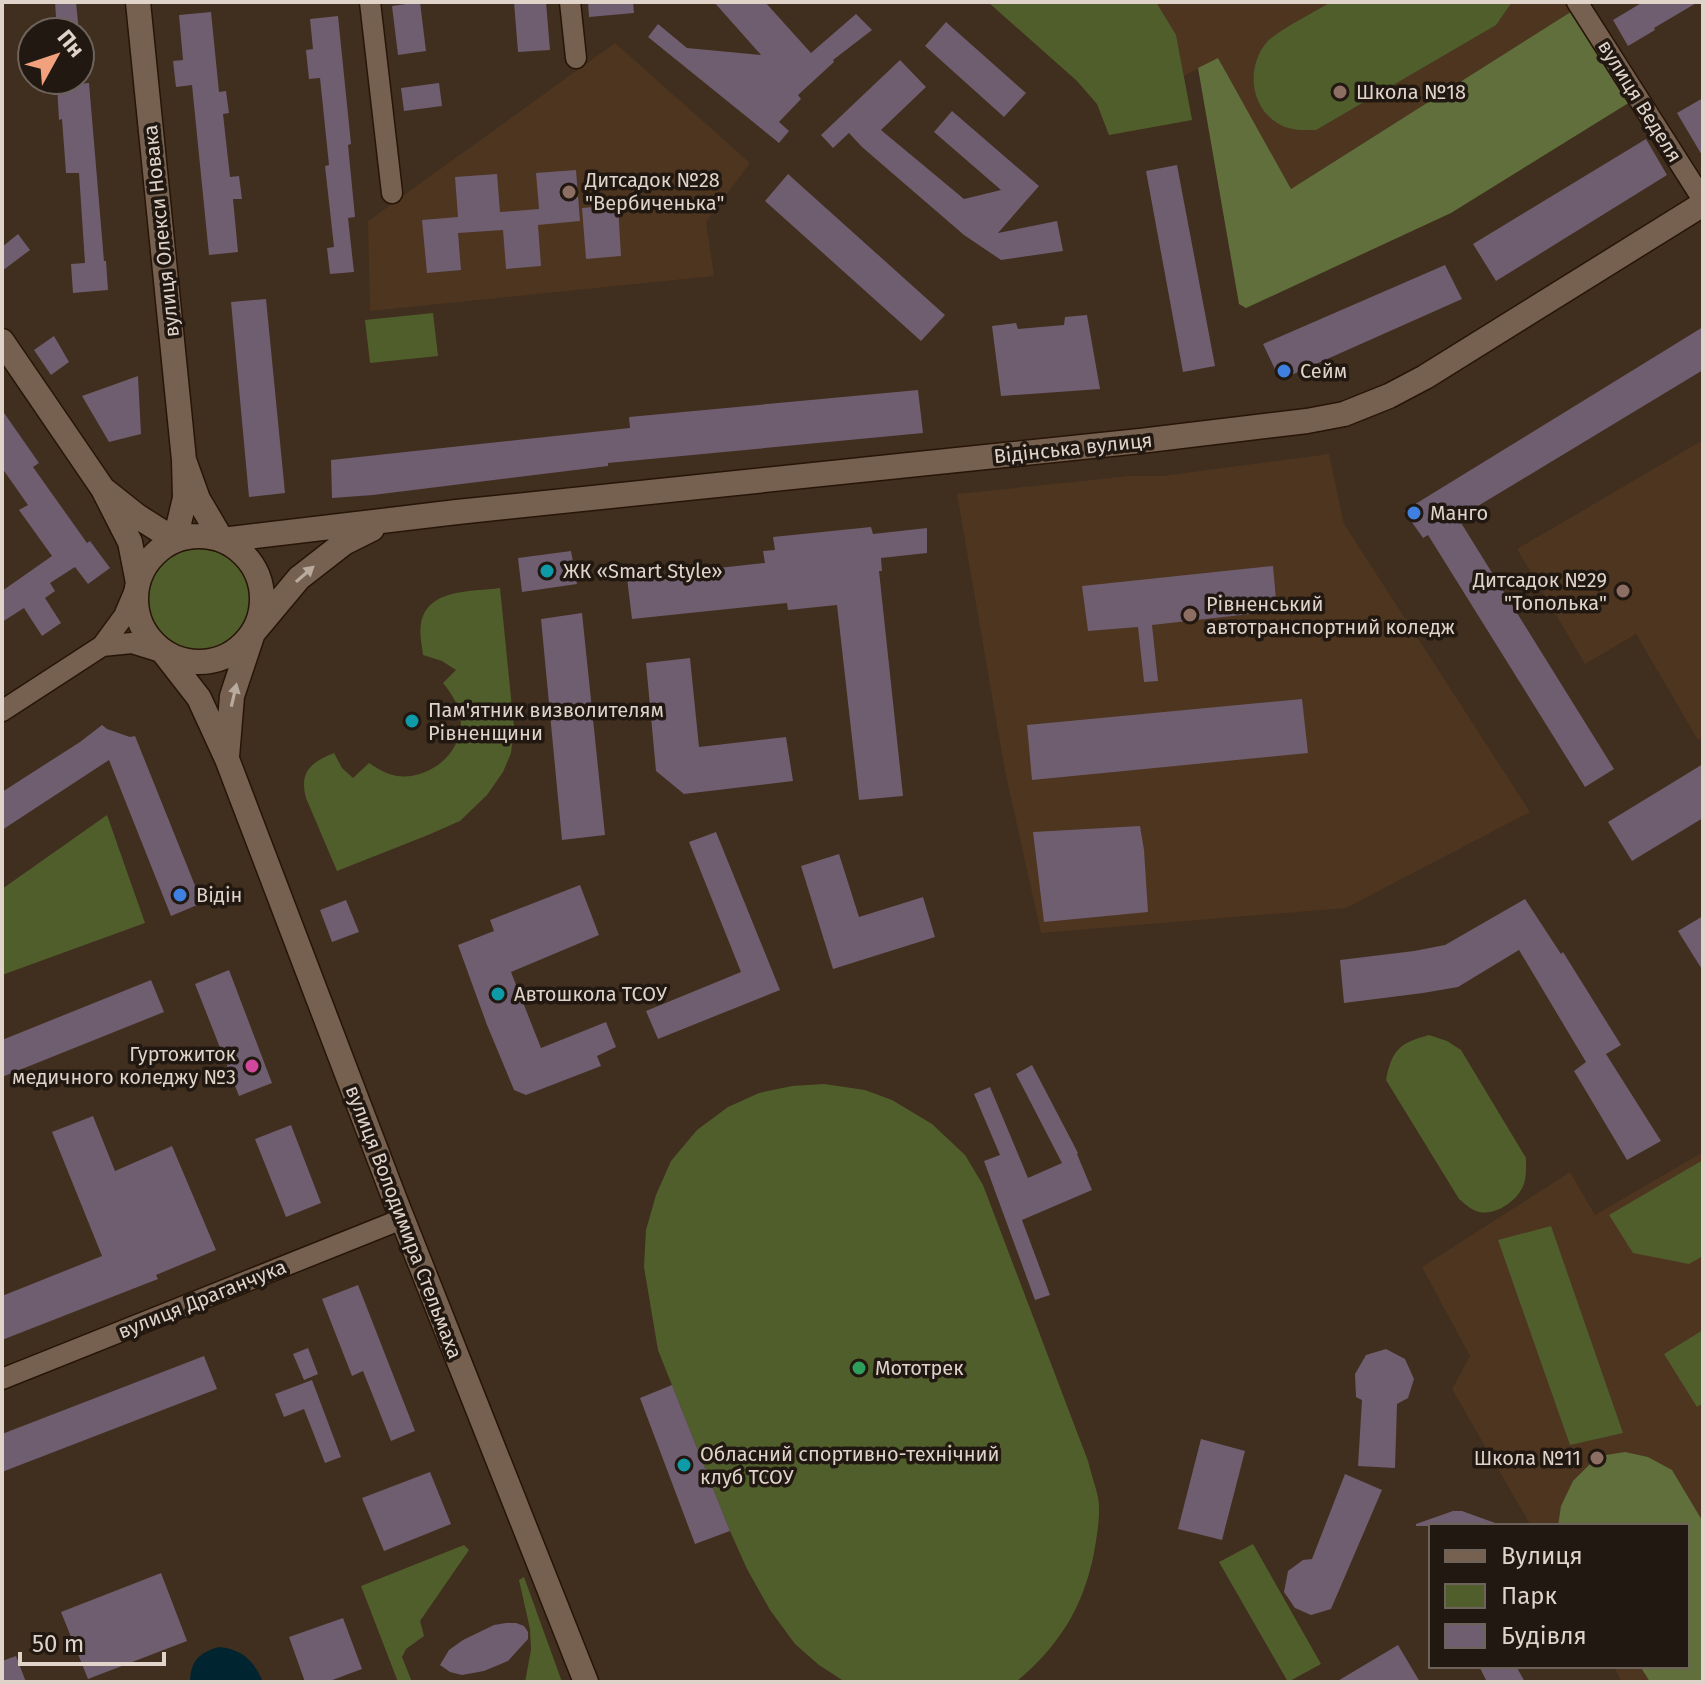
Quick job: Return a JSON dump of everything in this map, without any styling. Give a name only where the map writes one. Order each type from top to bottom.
[{"type":"main road","name":"вулиця Олекси Новака","points":[[138,2],[184,460],[185,498],[175,540]]},
{"type":"main road","name":"Відінська вулиця","points":[[222,540],[457,512],[1156,439],[1344,414],[1425,377],[1703,202]]},
{"type":"main road","points":[[2,341],[103,489],[130,542],[138,583]]},
{"type":"main road","name":"вулиця Олекси Новака","points":[[184,460],[198,499],[222,540]]},
{"type":"main road","points":[[103,489],[175,540]]},
{"type":"main road","name":"Відінська вулиця","points":[[253,633],[299,578],[344,543],[387,522]]},
{"type":"main road","points":[[199,536],[222,540],[238,549],[251,563],[259,579],[263,597],[260,616],[253,633],[240,648],[223,658],[203,663],[183,661],[164,653],[143,629],[135,599],[138,583],[151,557],[175,540],[199,536]]},
{"type":"main road","name":"вулиця Володимира Стельмаха","points":[[227,759],[232,696],[253,633]]},
{"type":"main road","name":"вулиця Володимира Стельмаха","points":[[164,653],[199,698],[227,759],[402,1219],[586,1682]]},
{"type":"street","points":[[370,2],[392,193]]},
{"type":"street","points":[[570,2],[576,58]]},
{"type":"street","name":"вулиця Веделя","points":[[1581,3],[1703,202]]},
{"type":"street","points":[[2,711],[102,646],[124,616],[138,583]]},
{"type":"street","points":[[102,646],[132,643],[164,653]]},
{"type":"street","name":"вулиця Драганчука","points":[[2,1379],[402,1219]]},
{"type":"shaded area","name":"Школа №18","points":[[988,2],[1573,2],[1577,8],[1291,189],[1218,58],[1184,76],[1192,120],[1109,135],[1097,104],[1077,81]]},
{"type":"shaded area","name":"Дитсадок №28 \"Вербиченька\"","points":[[615,43],[750,163],[706,222],[714,276],[370,311],[368,221]]},
{"type":"shaded area","name":"Дитсадок №29 \"Тополька\"","points":[[1703,440],[1703,737],[1698,740],[1636,634],[1585,664],[1517,549]]},
{"type":"shaded area","name":"Рівненський автотранспортний коледж","points":[[1329,454],[1344,524],[1530,812],[1346,908],[1041,933],[1005,771],[957,494],[1130,476],[1162,476]]},
{"type":"shaded area","name":"Школа №11","points":[[1703,1152],[1703,1682],[1622,1682],[1614,1668],[1689,1668],[1689,1524],[1530,1524],[1452,1389],[1470,1356],[1422,1267],[1570,1172],[1595,1215]]},
{"type":"green space","points":[[988,2],[1156,2],[1176,35],[1192,120],[1109,135],[1097,104],[1077,81]]},
{"type":"green space","points":[[1331,2],[1512,2],[1496,25],[1316,130],[1285,127],[1265,112],[1258,101],[1255,65],[1272,37]]},
{"type":"green space","points":[[1577,8],[1635,99],[1451,213],[1246,308],[1239,304],[1198,68],[1218,58],[1291,189]]},
{"type":"green space","points":[[433,313],[438,356],[370,363],[365,320]]},
{"type":"green space","points":[[199,549],[219,553],[235,564],[246,580],[250,600],[246,620],[235,636],[219,647],[199,651],[179,647],[163,636],[152,620],[148,600],[152,580],[163,564],[179,553]]},
{"type":"green space","points":[[500,588],[514,728],[511,753],[503,772],[487,795],[460,821],[337,871],[306,798],[304,781],[309,769],[334,753],[342,768],[353,778],[369,763],[389,774],[409,776],[441,763],[460,734],[459,712],[453,696],[443,683],[456,670],[442,661],[423,655],[420,628],[425,612],[441,598],[452,594]]},
{"type":"green space","points":[[107,815],[145,923],[2,975],[2,889]]},
{"type":"green space","points":[[1429,1035],[1461,1050],[1526,1158],[1521,1190],[1495,1211],[1476,1211],[1459,1199],[1386,1080],[1391,1061],[1399,1049]]},
{"type":"green space","name":"Мототрек","points":[[824,1084],[865,1090],[892,1100],[932,1124],[965,1155],[983,1185],[1088,1461],[1099,1510],[1089,1573],[1076,1608],[1057,1640],[1016,1682],[845,1682],[795,1644],[770,1610],[747,1569],[658,1350],[644,1267],[646,1230],[656,1195],[671,1161],[697,1130],[728,1107],[759,1093],[792,1086]]},
{"type":"green space","points":[[1703,1160],[1703,1256],[1689,1264],[1633,1253],[1609,1215]]},
{"type":"green space","points":[[1551,1226],[1623,1433],[1570,1445],[1498,1240]]},
{"type":"green space","points":[[1703,1330],[1703,1403],[1697,1407],[1664,1354]]},
{"type":"green space","points":[[1625,1452],[1648,1457],[1672,1470],[1703,1522],[1703,1682],[1650,1682],[1641,1668],[1689,1668],[1689,1524],[1558,1524],[1561,1506],[1573,1481],[1590,1464],[1606,1455]]},
{"type":"green space","points":[[1253,1544],[1321,1664],[1288,1682],[1219,1562]]},
{"type":"green space","points":[[464,1545],[469,1550],[420,1621],[424,1636],[406,1649],[402,1657],[412,1682],[398,1682],[361,1586]]},
{"type":"green space","points":[[524,1577],[562,1682],[525,1682],[531,1650],[530,1629],[519,1580]]},
{"type":"water","points":[[219,1647],[246,1657],[263,1682],[190,1682],[197,1658]]},
{"type":"building","points":[[55,2],[76,2],[77,16],[56,16]]},
{"type":"building","points":[[420,2],[426,51],[398,55],[392,6]]},
{"type":"building","points":[[514,2],[546,2],[550,50],[518,52]]},
{"type":"building","points":[[588,2],[633,2],[634,13],[589,17]]},
{"type":"building","points":[[714,2],[765,2],[811,53],[856,14],[872,30],[833,60],[798,95],[801,99],[779,122],[789,131],[779,143],[648,37],[658,24],[687,48],[761,55]]},
{"type":"building","points":[[1643,2],[1698,2],[1628,46],[1613,20]]},
{"type":"building","points":[[211,12],[219,92],[226,91],[229,113],[223,114],[230,177],[239,176],[242,199],[233,199],[238,252],[209,255],[192,85],[176,87],[173,61],[183,60],[179,15]]},
{"type":"building","points":[[338,16],[351,144],[348,145],[355,217],[348,218],[354,272],[330,274],[327,248],[334,247],[320,78],[309,79],[306,50],[313,49],[310,19]]},
{"type":"building","points":[[946,22],[1026,93],[1004,117],[925,46]]},
{"type":"building","points":[[900,60],[926,87],[881,130],[964,199],[1001,190],[934,132],[952,111],[1039,186],[998,233],[1057,221],[1063,251],[1001,260],[964,235],[849,133],[833,148],[821,135]]},
{"type":"building","points":[[439,83],[442,106],[404,111],[401,88]]},
{"type":"building","points":[[58,96],[90,96],[108,290],[73,293],[71,264],[85,263],[79,173],[66,173],[62,119],[59,120]]},
{"type":"building","points":[[1703,98],[1703,157],[1677,113]]},
{"type":"building","points":[[1646,139],[1667,175],[1496,281],[1473,244]]},
{"type":"building","points":[[1177,165],[1215,366],[1183,372],[1146,171]]},
{"type":"building","points":[[576,170],[580,221],[538,225],[541,266],[506,269],[503,230],[458,233],[461,270],[427,273],[422,220],[458,217],[455,177],[497,174],[500,212],[539,209],[536,173]]},
{"type":"building","points":[[788,174],[945,315],[921,341],[765,201]]},
{"type":"building","points":[[618,205],[621,256],[586,259],[582,208]]},
{"type":"building","points":[[18,234],[30,250],[2,271],[2,247]]},
{"type":"building","points":[[1445,265],[1462,299],[1280,380],[1263,344]]},
{"type":"building","points":[[266,299],[285,493],[249,497],[231,302]]},
{"type":"building","points":[[1087,315],[1100,389],[1001,396],[992,326],[1016,323],[1018,329],[1064,325],[1065,317]]},
{"type":"building","points":[[1703,327],[1703,370],[1458,518],[1614,769],[1585,787],[1428,535],[1423,538],[1404,511]]},
{"type":"building","points":[[54,336],[69,362],[51,375],[34,350]]},
{"type":"building","points":[[138,376],[141,434],[109,442],[82,396]]},
{"type":"building","points":[[918,390],[923,433],[608,463],[608,466],[332,498],[331,460],[630,428],[629,417]]},
{"type":"building","points":[[2,410],[39,463],[33,467],[87,543],[90,541],[110,568],[88,584],[75,567],[50,583],[55,591],[45,598],[61,623],[42,636],[24,608],[2,622],[2,591],[52,556],[19,510],[28,505],[2,468]]},
{"type":"building","points":[[871,527],[873,534],[927,528],[927,553],[881,558],[882,571],[879,571],[903,796],[859,800],[837,605],[788,610],[787,603],[632,619],[627,578],[765,563],[763,551],[775,550],[773,537]]},
{"type":"building","name":"ЖК «Smart Style»","points":[[571,551],[577,584],[522,592],[518,558]]},
{"type":"building","points":[[1273,566],[1277,611],[1152,625],[1158,681],[1144,682],[1138,627],[1088,631],[1082,586]]},
{"type":"building","points":[[582,613],[605,835],[562,840],[541,619]]},
{"type":"building","points":[[690,658],[699,747],[786,737],[793,781],[684,794],[656,771],[646,663]]},
{"type":"building","points":[[1302,699],[1308,753],[1032,780],[1027,725]]},
{"type":"building","points":[[102,725],[130,737],[135,736],[202,903],[171,916],[109,760],[2,830],[2,792]]},
{"type":"building","points":[[1703,764],[1703,818],[1632,861],[1608,822]]},
{"type":"building","points":[[1140,826],[1148,912],[1044,922],[1033,832]]},
{"type":"building","points":[[716,832],[780,990],[658,1039],[646,1011],[741,972],[689,842]]},
{"type":"building","points":[[839,854],[859,917],[923,897],[935,937],[833,969],[801,866]]},
{"type":"building","name":"Автошкола ТСОУ","points":[[580,885],[599,935],[511,972],[541,1048],[606,1022],[616,1047],[597,1056],[601,1066],[526,1095],[514,1090],[458,945],[494,931],[490,920]]},
{"type":"building","points":[[1525,899],[1561,954],[1563,952],[1621,1045],[1606,1054],[1661,1141],[1627,1160],[1574,1071],[1586,1062],[1519,950],[1458,987],[1344,1003],[1340,960],[1445,945]]},
{"type":"building","points":[[346,900],[359,932],[332,942],[320,910]]},
{"type":"building","points":[[1703,916],[1703,971],[1678,931]]},
{"type":"building","points":[[229,970],[272,1083],[239,1096],[195,984]]},
{"type":"building","points":[[151,980],[164,1012],[2,1077],[2,1040]]},
{"type":"building","points":[[1032,1065],[1078,1153],[1092,1190],[1022,1220],[1050,1295],[1035,1300],[984,1161],[1000,1155],[974,1094],[990,1087],[1028,1178],[1062,1163],[1016,1074]]},
{"type":"building","points":[[93,1116],[115,1171],[172,1146],[216,1250],[156,1275],[158,1279],[2,1340],[2,1296],[102,1256],[52,1132]]},
{"type":"building","points":[[291,1125],[321,1203],[286,1217],[255,1139]]},
{"type":"building","points":[[358,1285],[415,1431],[391,1441],[363,1371],[352,1376],[322,1299]]},
{"type":"building","points":[[308,1348],[318,1374],[304,1380],[293,1354]]},
{"type":"building","points":[[1386,1349],[1405,1359],[1414,1379],[1408,1398],[1397,1404],[1395,1468],[1358,1466],[1362,1400],[1356,1397],[1355,1374],[1366,1355]]},
{"type":"building","points":[[204,1356],[217,1389],[2,1472],[2,1434]]},
{"type":"building","points":[[312,1380],[341,1457],[325,1463],[304,1409],[284,1417],[275,1394]]},
{"type":"building","name":"Обласний спортивно-технічний клуб ТСОУ","points":[[672,1385],[730,1531],[695,1544],[640,1398]]},
{"type":"building","points":[[1201,1439],[1245,1451],[1222,1540],[1178,1529]]},
{"type":"building","points":[[430,1472],[451,1524],[384,1551],[362,1498]]},
{"type":"building","points":[[1345,1474],[1382,1490],[1331,1609],[1311,1615],[1295,1608],[1284,1592],[1288,1571],[1303,1560],[1312,1559]]},
{"type":"building","points":[[1453,1511],[1462,1511],[1498,1524],[1416,1526]]},
{"type":"building","points":[[161,1573],[187,1641],[88,1679],[61,1612]]},
{"type":"building","points":[[343,1618],[362,1669],[327,1682],[305,1682],[289,1637]]},
{"type":"building","points":[[494,1625],[524,1626],[528,1632],[528,1639],[508,1661],[484,1671],[462,1675],[440,1665],[449,1650],[463,1640]]},
{"type":"building","points":[[1398,1645],[1420,1682],[1336,1682]]},
{"type":"building","points":[[16,1656],[26,1682],[2,1682],[2,1661]]},
{"type":"building","points":[[1480,1668],[1517,1668],[1525,1682],[1487,1682]]},
{"type":"place","name":"Школа №18","points":[[1340,92]]},
{"type":"place","name":"Дитсадок №28 \"Вербиченька\"","points":[[569,192]]},
{"type":"place","name":"Сейм","points":[[1284,371]]},
{"type":"place","name":"Манго","points":[[1414,513]]},
{"type":"place","name":"ЖК «Smart Style»","points":[[547,571]]},
{"type":"place","name":"Дитсадок №29 \"Тополька\"","points":[[1623,591]]},
{"type":"place","name":"Рівненський автотранспортний коледж","points":[[1190,615]]},
{"type":"place","name":"Пам'ятник визволителям Рівненщини","points":[[412,721]]},
{"type":"place","name":"Відін","points":[[180,895]]},
{"type":"place","name":"Автошкола ТСОУ","points":[[498,994]]},
{"type":"place","name":"Гуртожиток медичного коледжу №3","points":[[252,1066]]},
{"type":"place","name":"Мототрек","points":[[859,1368]]},
{"type":"place","name":"Школа №11","points":[[1597,1458]]},
{"type":"place","name":"Обласний спортивно-технічний клуб ТСОУ","points":[[684,1465]]}]
